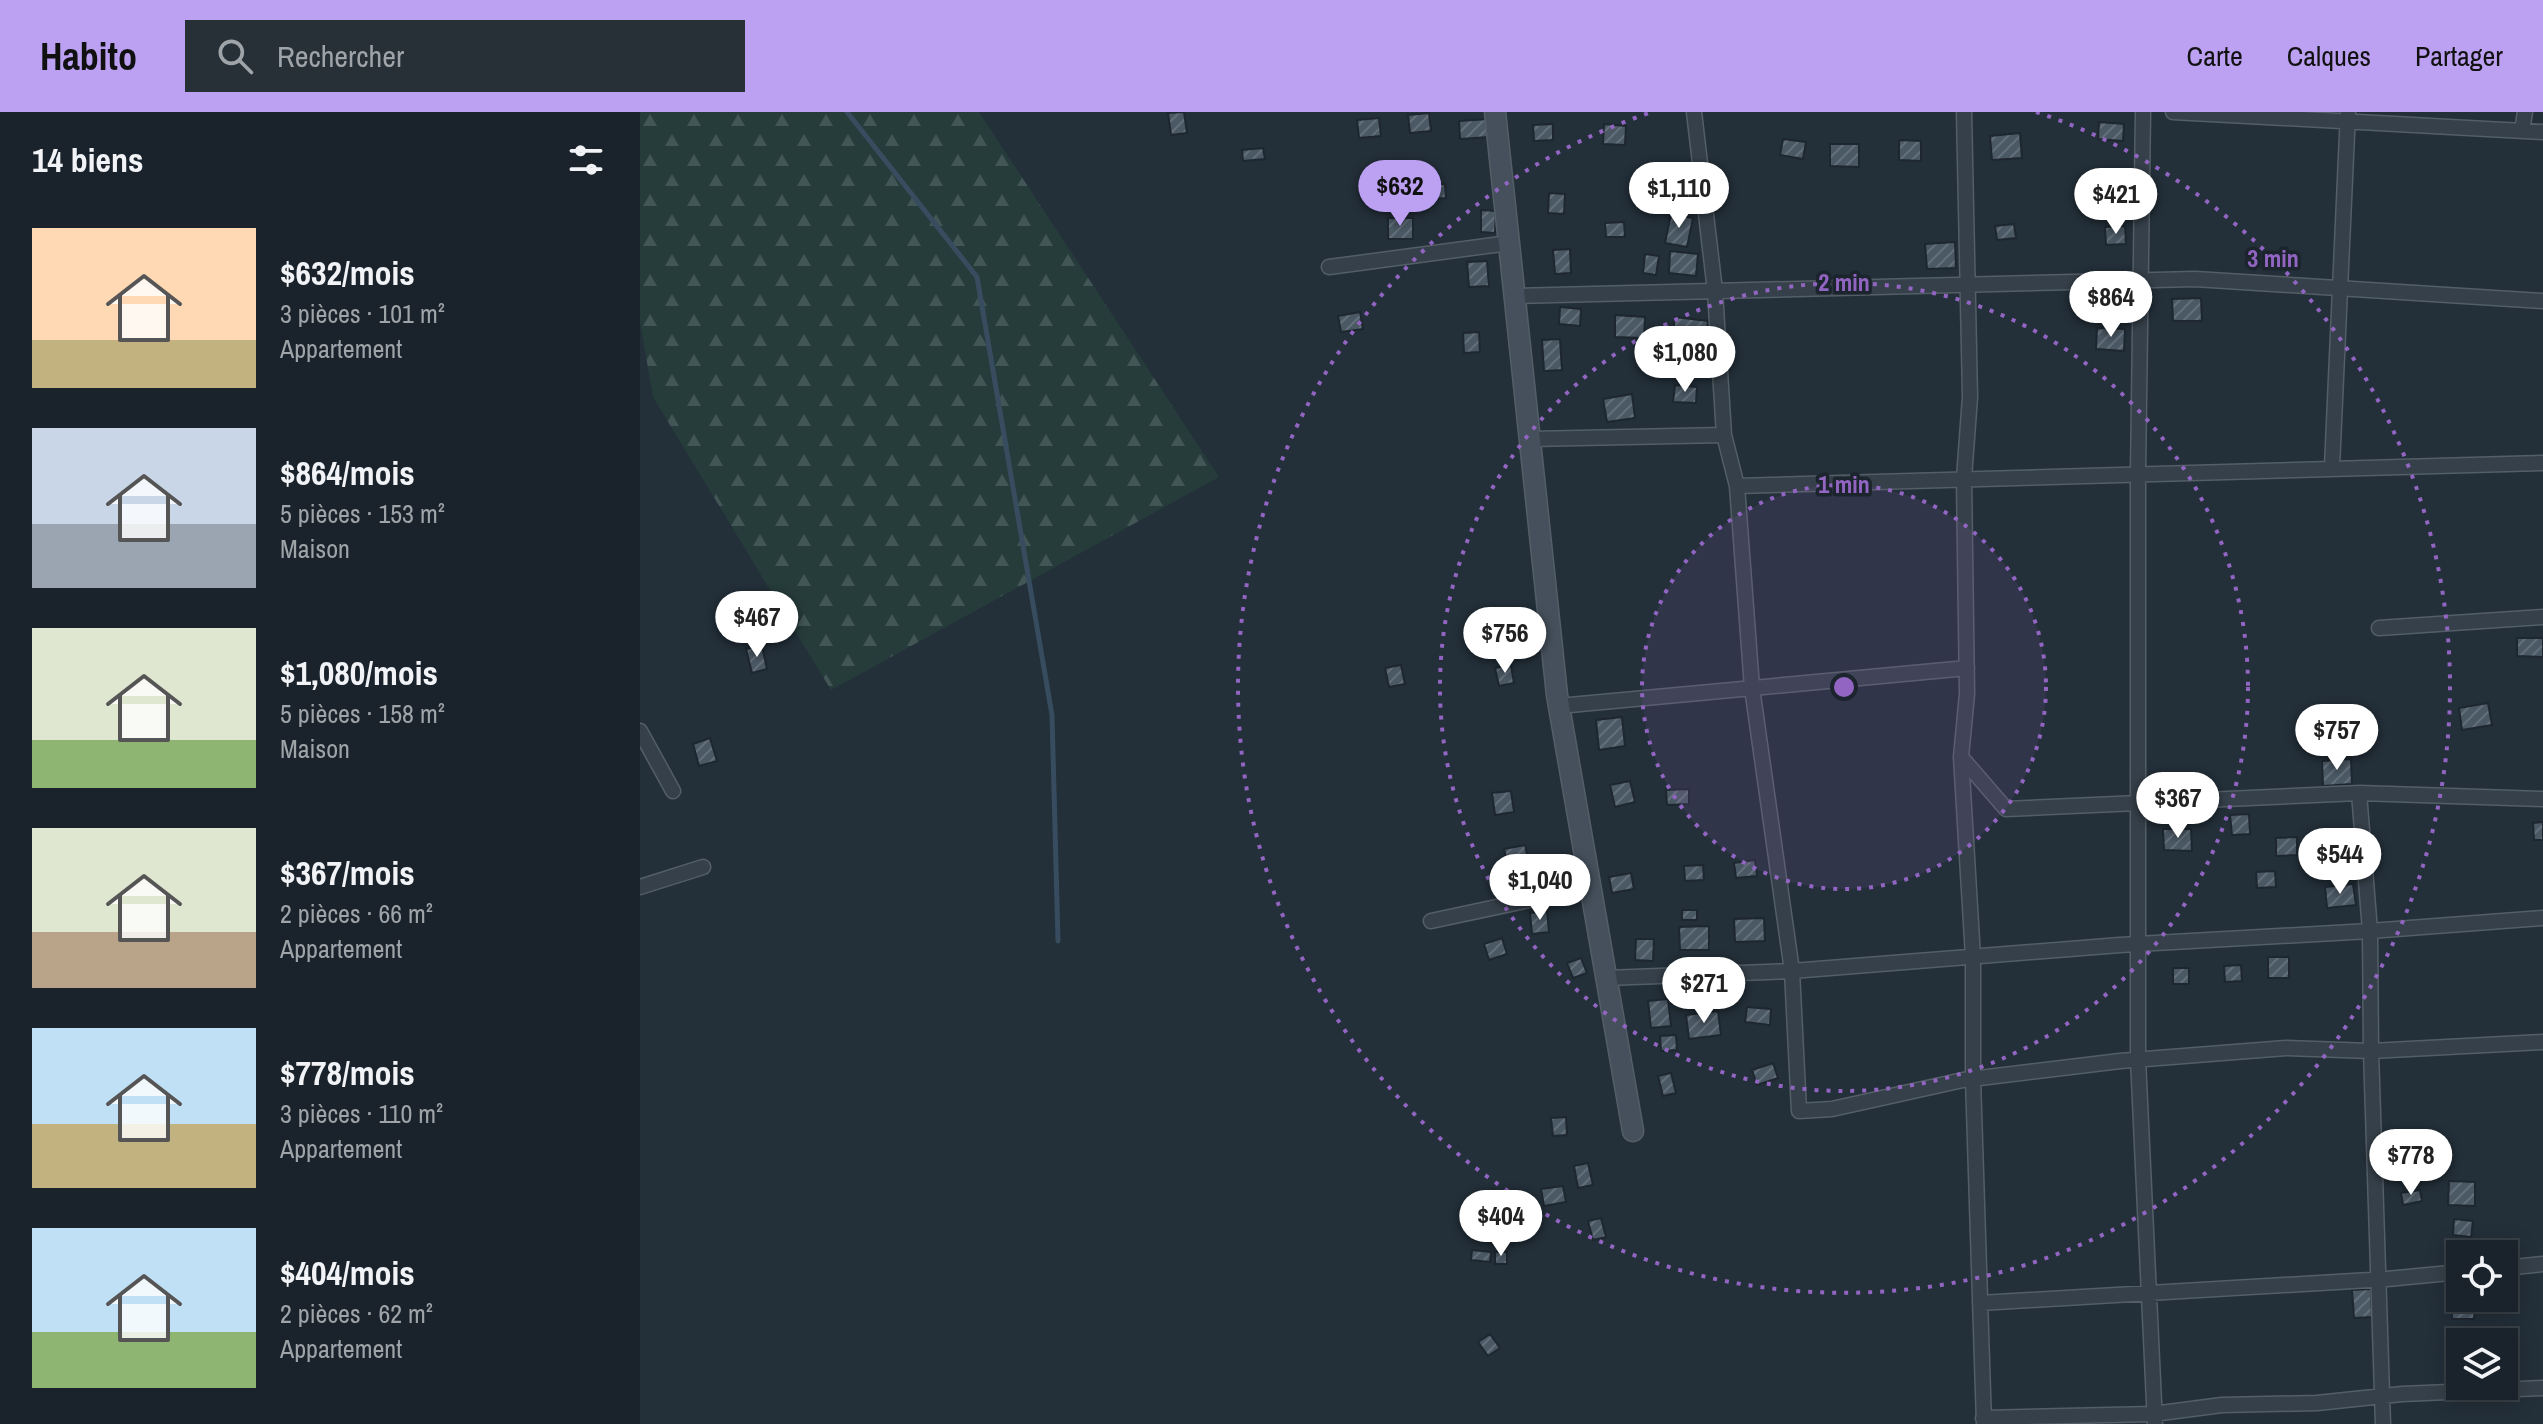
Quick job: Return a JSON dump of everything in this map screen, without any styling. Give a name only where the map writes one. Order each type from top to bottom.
[{"type":"street","points":[[1495,112],[1559,706],[1633,1131]]},
{"type":"street","points":[[1694,112],[1715,291],[1724,435],[1737,486],[1752,688],[1792,971],[1799,1111],[1832,1109],[1973,1079],[2138,1059],[2286,1048],[2371,1051],[2543,1042]]},
{"type":"street","points":[[1964,112],[1970,397],[1964,478],[1967,694],[1961,757],[1973,957],[1973,1079],[1984,1421],[2154,1419],[2222,1405],[2317,1403],[2382,1396],[2543,1388]]},
{"type":"street","points":[[2143,112],[2137,944],[2138,1059],[2154,1419]]},
{"type":"street","points":[[2173,112],[2348,117],[2543,132]]},
{"type":"street","points":[[2522,131],[2525,112]]},
{"type":"street","points":[[2332,467],[2348,117]]},
{"type":"street","points":[[1329,267],[1509,243]]},
{"type":"street","points":[[1515,296],[2195,279],[2543,301]]},
{"type":"street","points":[[1530,439],[1724,435]]},
{"type":"street","points":[[1737,486],[2543,463]]},
{"type":"street","points":[[2379,628],[2543,617]]},
{"type":"street","points":[[1559,706],[1967,668]]},
{"type":"street","points":[[640,731],[646,757],[673,791]]},
{"type":"street","points":[[1961,757],[2006,809],[2359,793],[2543,799]]},
{"type":"street","points":[[2359,793],[2370,931],[2383,1424]]},
{"type":"street","points":[[640,887],[703,867]]},
{"type":"street","points":[[1431,921],[1590,887]]},
{"type":"street","points":[[1606,978],[1792,971],[2137,944],[2543,918]]},
{"type":"street","points":[[2518,1267],[2543,1264]]},
{"type":"street","points":[[1980,1303],[2446,1273]]},
{"type":"green space","points":[[640,112],[979,112],[1219,477],[831,690],[653,397],[640,322]]},
{"type":"building","points":[[1184,112],[1187,133],[1171,135],[1168,113]]},
{"type":"building","points":[[1429,113],[1431,131],[1410,133],[1408,115]]},
{"type":"building","points":[[1379,118],[1381,136],[1359,138],[1357,120]]},
{"type":"building","points":[[1488,119],[1489,137],[1460,139],[1459,121]]},
{"type":"building","points":[[2099,122],[2124,124],[2123,141],[2098,139]]},
{"type":"building","points":[[1553,124],[1553,140],[1534,141],[1533,125]]},
{"type":"building","points":[[1604,124],[1626,126],[1625,145],[1603,144]]},
{"type":"building","points":[[2020,133],[2022,158],[1992,160],[1990,136]]},
{"type":"building","points":[[1783,139],[1806,142],[1803,159],[1780,155]]},
{"type":"building","points":[[1899,140],[1921,141],[1921,161],[1899,160]]},
{"type":"building","points":[[1830,144],[1859,144],[1859,167],[1830,166]]},
{"type":"building","points":[[1263,148],[1265,159],[1243,161],[1242,150]]},
{"type":"building","points":[[1445,184],[1446,198],[1422,199],[1421,185]]},
{"type":"building","points":[[1549,193],[1565,194],[1564,214],[1548,213]]},
{"type":"building","points":[[1481,210],[1496,211],[1495,233],[1481,232]]},
{"type":"building","points":[[1671,214],[1693,218],[1687,247],[1665,243]]},
{"type":"building","points":[[1388,218],[1413,218],[1413,239],[1388,239]]},
{"type":"building","points":[[1624,222],[1625,237],[1606,237],[1605,223]]},
{"type":"building","points":[[2014,224],[2016,238],[1997,240],[1995,226]]},
{"type":"building","points":[[2125,226],[2126,244],[2106,245],[2105,227]]},
{"type":"building","points":[[1955,242],[1956,268],[1927,269],[1925,244]]},
{"type":"building","points":[[1570,249],[1571,273],[1555,274],[1553,250]]},
{"type":"building","points":[[1670,251],[1698,254],[1696,276],[1669,273]]},
{"type":"building","points":[[1645,254],[1659,256],[1656,275],[1643,273]]},
{"type":"building","points":[[1487,261],[1489,286],[1469,287],[1467,262]]},
{"type":"building","points":[[2201,298],[2202,321],[2173,321],[2172,299]]},
{"type":"building","points":[[1560,307],[1581,309],[1580,326],[1559,324]]},
{"type":"building","points":[[1360,312],[1363,329],[1341,332],[1338,316]]},
{"type":"building","points":[[1615,315],[1645,317],[1644,338],[1615,337]]},
{"type":"building","points":[[1675,317],[1708,321],[1706,345],[1672,342]]},
{"type":"building","points":[[2097,328],[2125,329],[2124,351],[2096,349]]},
{"type":"building","points":[[1479,332],[1480,352],[1464,353],[1463,333]]},
{"type":"building","points":[[1560,339],[1562,370],[1544,371],[1542,340]]},
{"type":"building","points":[[1675,385],[1697,387],[1696,403],[1673,402]]},
{"type":"building","points":[[1632,394],[1635,418],[1607,422],[1603,399]]},
{"type":"building","points":[[2517,638],[2543,638],[2543,657],[2517,656]]},
{"type":"building","points":[[762,646],[767,669],[752,673],[746,649]]},
{"type":"building","points":[[1401,665],[1405,684],[1389,687],[1385,668]]},
{"type":"building","points":[[1511,665],[1514,683],[1499,686],[1495,668]]},
{"type":"building","points":[[2488,703],[2492,725],[2462,730],[2459,708]]},
{"type":"building","points":[[1622,717],[1625,746],[1599,750],[1596,720]]},
{"type":"building","points":[[710,738],[717,761],[699,766],[693,744]]},
{"type":"building","points":[[2351,759],[2352,784],[2323,786],[2322,761]]},
{"type":"building","points":[[1630,781],[1635,802],[1615,807],[1610,785]]},
{"type":"building","points":[[1689,789],[1689,804],[1667,805],[1666,790]]},
{"type":"building","points":[[1511,791],[1514,812],[1495,815],[1492,793]]},
{"type":"building","points":[[2249,814],[2250,834],[2232,835],[2230,815]]},
{"type":"building","points":[[2543,822],[2543,840],[2534,840],[2533,823]]},
{"type":"building","points":[[2163,829],[2191,829],[2192,851],[2164,850]]},
{"type":"building","points":[[2297,837],[2297,855],[2276,856],[2276,838]]},
{"type":"building","points":[[2348,842],[2349,854],[2329,856],[2327,844]]},
{"type":"building","points":[[1525,845],[1530,867],[1509,871],[1504,849]]},
{"type":"building","points":[[1755,860],[1757,876],[1736,878],[1734,863]]},
{"type":"building","points":[[1703,865],[1704,880],[1685,881],[1684,866]]},
{"type":"building","points":[[2275,871],[2276,887],[2257,888],[2256,872]]},
{"type":"building","points":[[1631,873],[1634,889],[1612,893],[1609,877]]},
{"type":"building","points":[[2353,884],[2356,905],[2327,908],[2325,887]]},
{"type":"building","points":[[1682,910],[1697,910],[1697,920],[1682,920]]},
{"type":"building","points":[[1547,911],[1549,932],[1532,934],[1530,913]]},
{"type":"building","points":[[1764,918],[1765,941],[1735,942],[1734,919]]},
{"type":"building","points":[[1709,926],[1709,950],[1680,950],[1679,927]]},
{"type":"building","points":[[1502,938],[1507,954],[1489,960],[1484,944]]},
{"type":"building","points":[[1636,939],[1654,939],[1653,961],[1635,960]]},
{"type":"building","points":[[2268,957],[2289,957],[2289,978],[2268,978]]},
{"type":"building","points":[[1581,958],[1587,973],[1573,978],[1567,963]]},
{"type":"building","points":[[2241,965],[2242,981],[2225,982],[2224,966]]},
{"type":"building","points":[[2173,968],[2189,968],[2189,984],[2173,984]]},
{"type":"building","points":[[1668,999],[1671,1026],[1651,1028],[1648,1001]]},
{"type":"building","points":[[1747,1007],[1771,1009],[1770,1025],[1745,1022]]},
{"type":"building","points":[[1718,1011],[1721,1035],[1689,1039],[1686,1015]]},
{"type":"building","points":[[1676,1035],[1677,1050],[1661,1051],[1660,1036]]},
{"type":"building","points":[[1773,1063],[1778,1078],[1757,1085],[1752,1070]]},
{"type":"building","points":[[1671,1073],[1676,1093],[1663,1096],[1658,1076]]},
{"type":"building","points":[[1566,1117],[1567,1135],[1553,1136],[1551,1118]]},
{"type":"building","points":[[1588,1163],[1593,1185],[1578,1188],[1574,1166]]},
{"type":"building","points":[[2449,1181],[2475,1182],[2475,1206],[2448,1205]]},
{"type":"building","points":[[1563,1186],[1566,1202],[1544,1206],[1541,1189]]},
{"type":"building","points":[[2420,1190],[2422,1201],[2403,1205],[2401,1193]]},
{"type":"building","points":[[1601,1218],[1606,1237],[1593,1240],[1588,1221]]},
{"type":"building","points":[[2454,1219],[2473,1221],[2471,1237],[2453,1235]]},
{"type":"building","points":[[1472,1250],[1491,1252],[1490,1262],[1471,1260]]},
{"type":"building","points":[[1495,1252],[1507,1252],[1507,1264],[1495,1264]]},
{"type":"building","points":[[2371,1289],[2372,1317],[2354,1318],[2352,1290]]},
{"type":"building","points":[[2452,1312],[2475,1312],[2474,1319],[2452,1319]]},
{"type":"building","points":[[1490,1334],[1500,1348],[1488,1356],[1478,1342]]},
{"type":"waterway","points":[[847,112],[977,277],[1052,715],[1058,941]]}]
